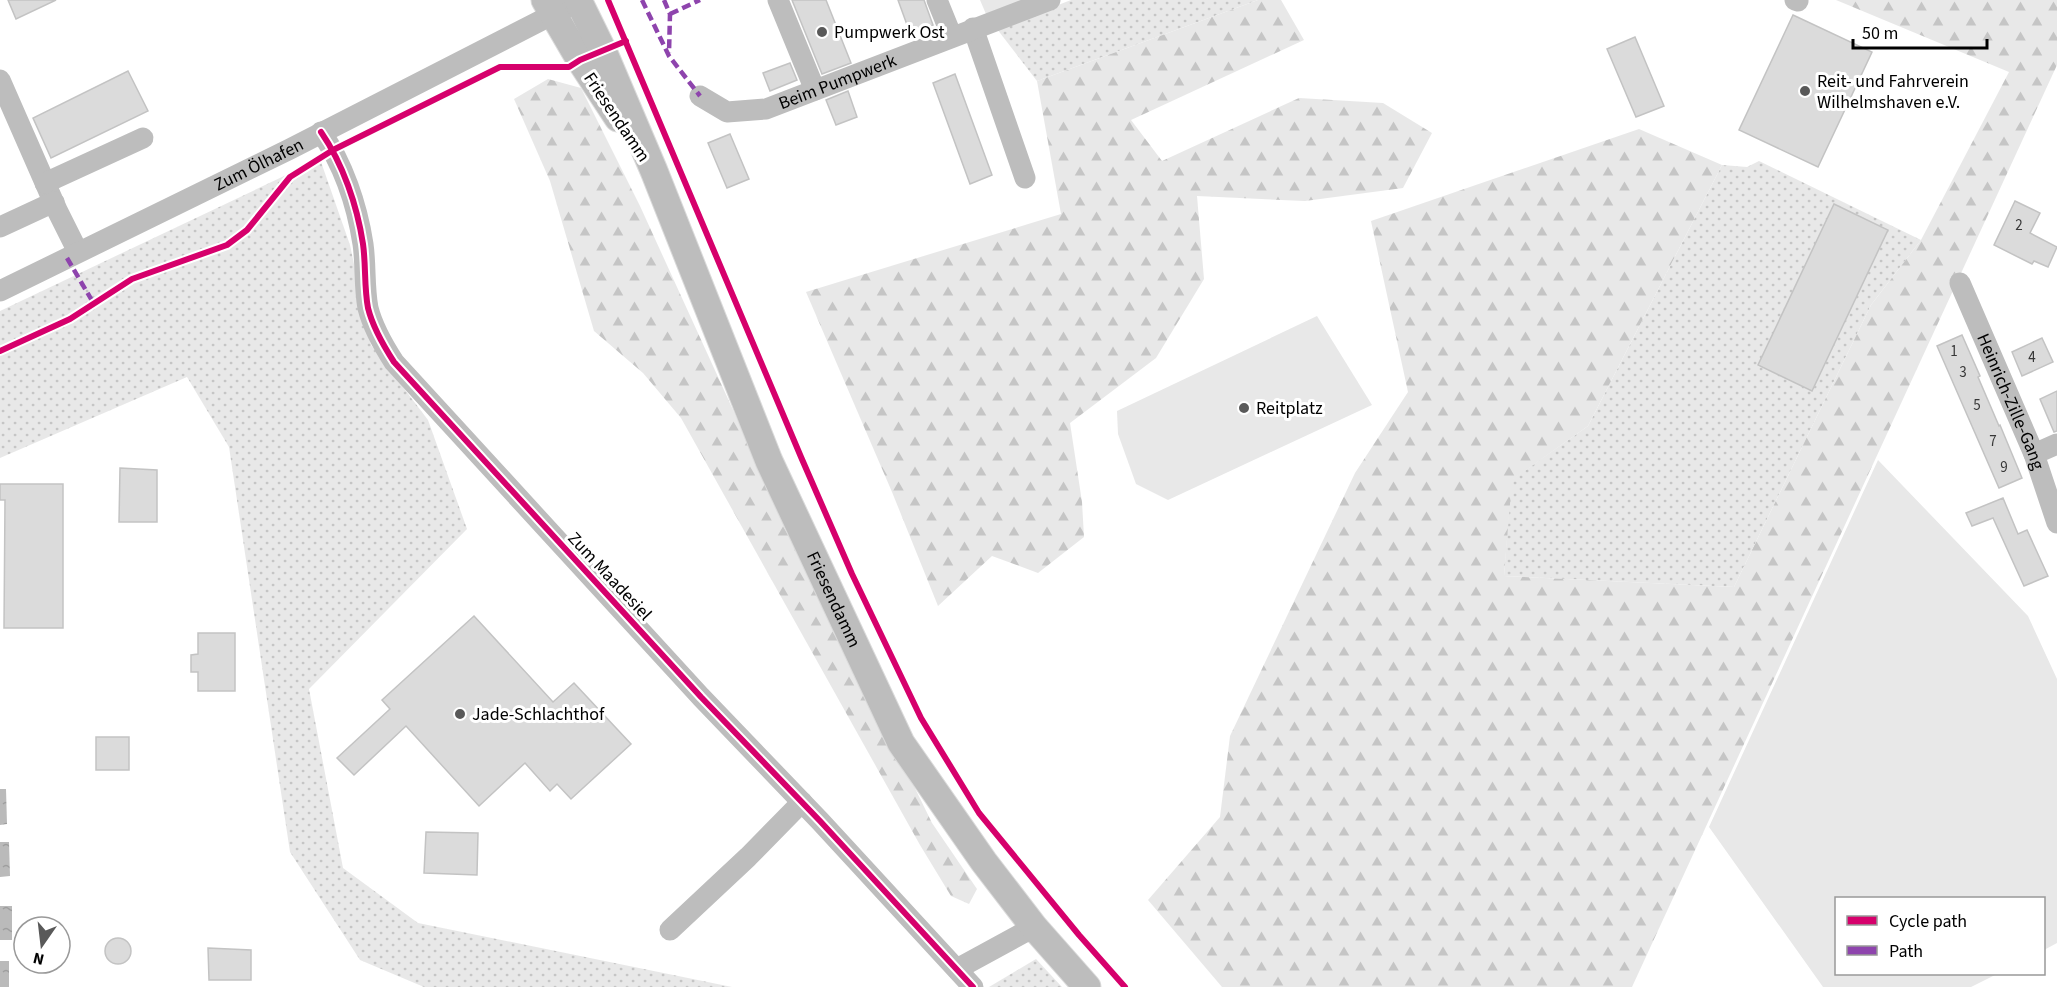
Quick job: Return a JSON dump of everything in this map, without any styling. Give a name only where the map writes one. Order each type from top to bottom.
[{"type":"main road","name":"Friesendamm","points":[[578,1],[603,51],[654,171],[769,461],[901,743],[984,862],[1034,927],[1087,987]]},
{"type":"main road","name":"Friesendamm","points":[[549,7],[580,60],[654,171]]},
{"type":"street","points":[[778,0],[815,90]]},
{"type":"street","points":[[937,0],[952,37]]},
{"type":"street","name":"Beim Pumpwerk","points":[[700,96],[727,112],[766,109],[1050,0]]},
{"type":"street","name":"Zum Ölhafen","points":[[0,291],[321,132],[549,7],[578,1]]},
{"type":"street","points":[[974,28],[1025,178]]},
{"type":"street","points":[[0,80],[49,193],[78,252]]},
{"type":"street","name":"Zum Maadesiel","points":[[321,132],[333,150],[356,210],[363,244],[368,308],[378,336],[394,362],[685,679],[973,987]]},
{"type":"street","points":[[0,227],[49,193],[143,138]]},
{"type":"street","name":"Heinrich-Zille-Gang","points":[[1960,283],[2034,454],[2057,524]]},
{"type":"street","points":[[2034,454],[2057,444]]},
{"type":"street","points":[[670,930],[748,857],[802,802]]},
{"type":"street","points":[[957,969],[1034,927]]},
{"type":"green space","points":[[980,0],[1024,0],[986,14]]},
{"type":"green space","points":[[1071,0],[1258,0],[1037,81],[997,29]]},
{"type":"green space","points":[[1258,0],[1281,0],[1304,40],[1131,120],[1162,161],[1299,98],[1383,103],[1432,133],[1403,188],[1305,201],[1197,196],[1204,279],[1156,358],[1070,423],[1082,502],[1084,537],[1038,573],[992,556],[938,606],[806,292],[1061,214],[1037,81]]},
{"type":"green space","points":[[1836,0],[2057,0],[2057,65],[1632,987],[1222,987],[1148,900],[1220,817],[1230,736],[1355,473],[1408,392],[1371,221],[1639,129],[1722,165],[1588,426],[1512,480],[1504,576],[1734,587],[1871,305],[1921,240],[2009,72]]},
{"type":"green space","points":[[548,79],[581,88],[640,206],[771,493],[932,823],[977,889],[969,904],[951,896],[920,845],[681,418],[643,373],[594,331],[550,181],[514,99]]},
{"type":"green space","points":[[320,159],[350,245],[371,345],[428,420],[467,529],[309,689],[343,868],[418,923],[732,987],[424,987],[360,960],[290,852],[229,447],[187,377],[0,458],[0,311]]},
{"type":"green space","points":[[1759,161],[1921,240],[1871,305],[1734,587],[1504,576],[1511,480],[1588,426],[1722,165],[1747,167]]},
{"type":"green space","name":"Reitplatz","points":[[1317,316],[1372,405],[1168,500],[1136,484],[1118,434],[1117,411]]},
{"type":"green space","points":[[1878,460],[2028,616],[2057,679],[2057,943],[2045,949],[2045,897],[1835,897],[1835,975],[1995,975],[1971,987],[1823,987],[1709,827]]},
{"type":"green space","points":[[1036,959],[1062,987],[989,987]]},
{"type":"water","points":[[0,789],[6,789],[7,824],[0,825]]},
{"type":"water","points":[[0,842],[9,842],[10,876],[0,877]]},
{"type":"water","points":[[0,906],[12,906],[12,940],[0,940]]},
{"type":"water","points":[[0,961],[9,961],[9,987],[0,987]]},
{"type":"building","points":[[8,0],[56,0],[16,19]]},
{"type":"building","name":"Pumpwerk Ost","points":[[792,0],[826,0],[851,63],[822,74]]},
{"type":"building","points":[[898,0],[924,0],[933,25],[910,33]]},
{"type":"building","name":"Reit- und Fahrverein Wilhelmshaven e.V.","points":[[1793,15],[1872,52],[1818,167],[1739,130]]},
{"type":"building","points":[[1635,37],[1664,106],[1636,117],[1607,49]]},
{"type":"building","points":[[790,63],[797,80],[770,91],[763,73]]},
{"type":"building","points":[[128,71],[148,111],[51,158],[33,118]]},
{"type":"building","points":[[955,74],[992,175],[970,184],[933,83]]},
{"type":"building","points":[[848,91],[857,117],[836,125],[826,100]]},
{"type":"building","points":[[730,134],[749,179],[727,188],[708,143]]},
{"type":"building","points":[[2015,201],[2040,213],[2030,233],[2057,247],[2048,267],[2034,261],[2032,264],[1994,245]]},
{"type":"building","points":[[1834,204],[1888,230],[1812,391],[1758,365]]},
{"type":"building","points":[[1962,335],[2022,478],[1999,488],[1937,346]]},
{"type":"building","points":[[2042,338],[2053,362],[2022,376],[2012,352]]},
{"type":"building","points":[[2057,391],[2057,431],[2054,432],[2040,399]]},
{"type":"building","points":[[120,468],[157,470],[157,522],[119,522]]},
{"type":"building","points":[[0,484],[63,484],[63,628],[4,628],[5,500],[0,500]]},
{"type":"building","points":[[2003,498],[2018,534],[2027,530],[2048,576],[2024,586],[1993,518],[1972,526],[1966,513]]},
{"type":"building","name":"Jade-Schlachthof","points":[[474,616],[553,702],[574,683],[631,744],[571,799],[557,784],[550,791],[525,763],[479,806],[406,726],[354,775],[337,758],[390,709],[382,700]]},
{"type":"building","points":[[198,633],[235,633],[235,691],[198,691],[198,672],[191,672],[191,655],[198,654]]},
{"type":"building","points":[[96,737],[129,737],[129,770],[96,770]]},
{"type":"building","points":[[426,832],[478,833],[477,875],[424,873]]},
{"type":"building","points":[[118,938],[127,942],[131,951],[127,960],[118,964],[109,960],[105,951],[109,942]]},
{"type":"building","points":[[208,948],[251,950],[251,980],[209,980]]},
{"type":"marked path","points":[[642,0],[669,56],[700,96]]},
{"type":"marked path","points":[[664,0],[670,14],[669,53]]},
{"type":"marked path","points":[[670,14],[700,0]]},
{"type":"marked path","points":[[67,258],[94,304]]},
{"type":"cycle path","points":[[608,0],[852,574],[921,718],[979,813],[1079,935],[1125,987]]},
{"type":"cycle path","points":[[0,351],[70,319],[132,279],[227,245],[247,230],[290,177],[333,150],[500,67],[569,67],[580,60],[626,41]]},
{"type":"cycle path","points":[[321,132],[336,158],[353,200],[363,244],[368,308],[379,336],[394,362],[701,697],[820,821],[973,987]]},
{"type":"place","name":"Pumpwerk Ost","points":[[822,32]]},
{"type":"place","name":"Reit- und Fahrverein Wilhelmshaven e.V.","points":[[1805,91]]},
{"type":"place","name":"Reitplatz","points":[[1244,408]]},
{"type":"place","name":"Jade-Schlachthof","points":[[460,714]]}]
